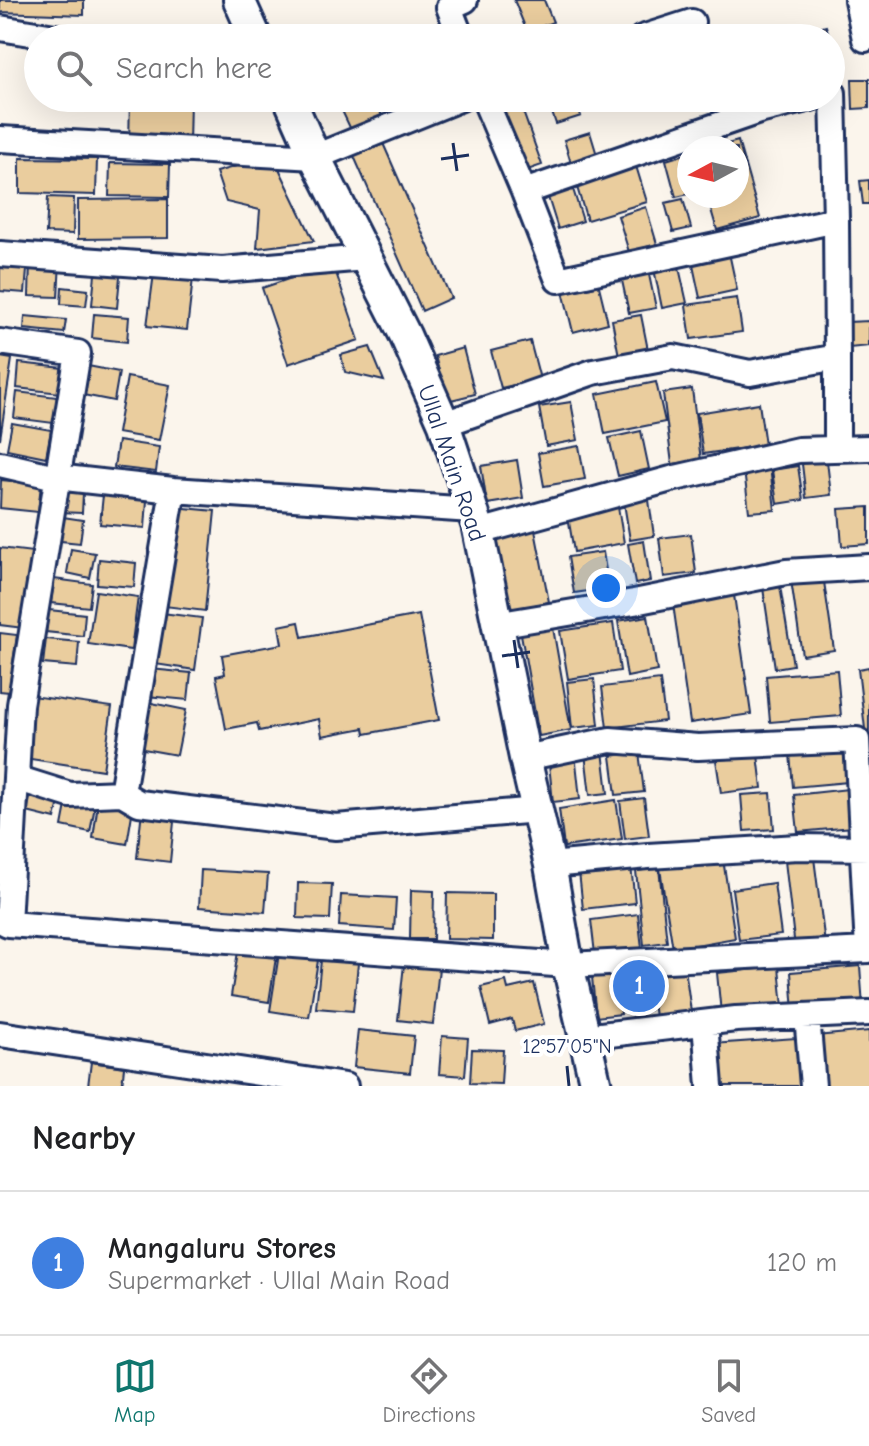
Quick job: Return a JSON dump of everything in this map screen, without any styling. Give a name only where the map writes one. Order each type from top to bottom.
[{"type":"main road","points":[[239,0],[250,24]]},
{"type":"main road","name":"Ullal Main Road","points":[[295,112],[405,335],[444,424],[475,521],[596,1086]]},
{"type":"street","points":[[456,24],[449,7],[465,0]]},
{"type":"street","points":[[857,0],[865,39]]},
{"type":"street","points":[[686,24],[692,22]]},
{"type":"street","points":[[0,28],[24,32]]},
{"type":"street","points":[[0,139],[315,157],[426,112]]},
{"type":"street","points":[[490,112],[558,280],[836,220]]},
{"type":"street","points":[[524,192],[756,112]]},
{"type":"street","points":[[833,112],[837,448]]},
{"type":"street","points":[[0,254],[222,270],[366,258]]},
{"type":"street","points":[[0,342],[78,353],[10,703],[16,778],[4,922],[568,965],[868,950]]},
{"type":"street","points":[[444,424],[593,372],[673,357],[750,373],[837,357]]},
{"type":"street","points":[[0,464],[56,477],[475,521],[798,450],[869,448]]},
{"type":"street","points":[[122,793],[173,490]]},
{"type":"street","points":[[496,625],[786,572],[869,567]]},
{"type":"street","points":[[525,758],[610,740],[698,747],[857,740],[866,848],[869,959]]},
{"type":"street","points":[[16,778],[70,795],[122,793],[139,803],[336,827],[538,810]]},
{"type":"street","points":[[550,865],[798,847],[866,848]]},
{"type":"street","points":[[584,1037],[736,1019],[869,1013]]},
{"type":"street","points":[[807,1016],[813,1086]]},
{"type":"street","points":[[705,1023],[710,1086]]},
{"type":"street","points":[[0,1034],[345,1086]]},
{"type":"building","points":[[0,0],[84,0],[84,15],[0,12]]},
{"type":"building","points":[[514,0],[544,0],[553,22],[524,24]]},
{"type":"building","points":[[852,79],[869,79],[869,108],[853,109]]},
{"type":"building","points":[[130,112],[190,112],[189,146],[129,145]]},
{"type":"building","points":[[343,112],[380,112],[384,120],[353,134]]},
{"type":"building","points":[[497,112],[523,112],[542,165],[519,173]]},
{"type":"building","points":[[552,112],[580,112],[581,116],[556,124]]},
{"type":"building","points":[[590,132],[597,155],[571,163],[564,140]]},
{"type":"building","points":[[382,141],[451,298],[422,311],[353,154]]},
{"type":"building","points":[[273,156],[314,241],[257,248],[260,210],[226,202],[216,172]]},
{"type":"building","points":[[677,157],[677,197],[676,197],[666,160]]},
{"type":"building","points":[[20,158],[97,159],[96,195],[20,193]]},
{"type":"building","points":[[110,163],[170,164],[169,197],[109,196]]},
{"type":"building","points":[[636,166],[647,202],[587,220],[576,184]]},
{"type":"building","points":[[749,180],[760,218],[717,230],[711,208],[749,208]]},
{"type":"building","points":[[869,180],[869,204],[863,204],[860,181]]},
{"type":"building","points":[[572,186],[583,221],[558,229],[547,194]]},
{"type":"building","points":[[48,197],[74,198],[73,234],[46,233]]},
{"type":"building","points":[[168,199],[168,238],[78,239],[78,200]]},
{"type":"building","points":[[677,200],[677,208],[685,208],[691,228],[673,232],[665,203]]},
{"type":"building","points":[[646,207],[657,244],[629,252],[618,216]]},
{"type":"building","points":[[728,248],[737,290],[700,298],[691,256]]},
{"type":"building","points":[[0,256],[28,258],[25,293],[0,291]]},
{"type":"building","points":[[30,261],[60,262],[58,297],[29,296]]},
{"type":"building","points":[[678,263],[687,303],[662,308],[654,269]]},
{"type":"building","points":[[96,264],[121,266],[117,308],[92,305]]},
{"type":"building","points":[[333,264],[359,340],[288,364],[262,288]]},
{"type":"building","points":[[648,270],[656,308],[629,313],[621,276]]},
{"type":"building","points":[[154,273],[193,278],[187,330],[147,326]]},
{"type":"building","points":[[597,278],[608,323],[573,332],[562,287]]},
{"type":"building","points":[[62,287],[88,290],[86,306],[61,304]]},
{"type":"building","points":[[737,298],[742,332],[691,339],[686,305]]},
{"type":"building","points":[[94,314],[129,317],[127,342],[92,338]]},
{"type":"building","points":[[641,315],[648,350],[619,356],[612,320]]},
{"type":"building","points":[[25,316],[66,320],[64,333],[24,329]]},
{"type":"building","points":[[869,321],[869,346],[849,348],[847,322]]},
{"type":"building","points":[[530,341],[540,379],[501,388],[491,351]]},
{"type":"building","points":[[370,347],[384,381],[345,372],[341,355]]},
{"type":"building","points":[[463,348],[475,394],[447,401],[435,356]]},
{"type":"building","points":[[0,357],[12,359],[0,439]]},
{"type":"building","points":[[19,363],[63,368],[60,393],[17,388]]},
{"type":"building","points":[[88,366],[119,372],[114,401],[83,395]]},
{"type":"building","points":[[127,377],[170,385],[159,440],[117,433]]},
{"type":"building","points":[[656,382],[665,422],[605,434],[597,394]]},
{"type":"building","points":[[692,389],[701,460],[672,464],[663,393]]},
{"type":"building","points":[[17,392],[57,397],[53,423],[14,418]]},
{"type":"building","points":[[571,402],[578,440],[546,446],[539,407]]},
{"type":"building","points":[[759,403],[765,445],[703,454],[697,413]]},
{"type":"building","points":[[12,423],[51,430],[46,457],[7,449]]},
{"type":"building","points":[[641,431],[649,469],[618,476],[609,438]]},
{"type":"building","points":[[118,441],[159,447],[156,472],[114,467]]},
{"type":"building","points":[[579,446],[585,479],[544,486],[538,453]]},
{"type":"building","points":[[517,460],[523,498],[487,504],[481,466]]},
{"type":"building","points":[[827,461],[831,495],[806,498],[802,464]]},
{"type":"building","points":[[798,466],[803,500],[777,504],[772,470]]},
{"type":"building","points":[[770,467],[775,510],[749,512],[744,470]]},
{"type":"building","points":[[1,480],[41,484],[38,512],[0,508]]},
{"type":"building","points":[[60,492],[83,493],[82,513],[59,512]]},
{"type":"building","points":[[648,493],[654,536],[630,540],[623,497]]},
{"type":"building","points":[[103,495],[147,500],[145,528],[100,524]]},
{"type":"building","points":[[174,507],[215,511],[205,611],[164,606]]},
{"type":"building","points":[[618,507],[624,543],[574,552],[568,516]]},
{"type":"building","points":[[869,507],[869,544],[842,546],[839,509]]},
{"type":"building","points":[[63,517],[83,520],[80,543],[61,541]]},
{"type":"building","points":[[534,525],[549,602],[510,610],[495,533]]},
{"type":"building","points":[[691,534],[696,573],[664,577],[659,538]]},
{"type":"building","points":[[644,541],[650,581],[635,584],[628,544]]},
{"type":"building","points":[[0,548],[33,552],[23,628],[0,625]]},
{"type":"building","points":[[71,549],[95,553],[90,578],[67,573]]},
{"type":"building","points":[[603,552],[609,588],[574,593],[568,557]]},
{"type":"building","points":[[99,559],[136,563],[134,587],[97,584]]},
{"type":"building","points":[[823,575],[834,650],[802,655],[791,580]]},
{"type":"building","points":[[54,579],[92,584],[89,607],[51,603]]},
{"type":"building","points":[[780,586],[793,665],[775,668],[763,588]]},
{"type":"building","points":[[96,591],[138,597],[131,650],[88,644]]},
{"type":"building","points":[[734,595],[751,714],[690,723],[673,604]]},
{"type":"building","points":[[49,610],[85,614],[83,636],[46,632]]},
{"type":"building","points":[[162,613],[202,618],[195,670],[155,664]]},
{"type":"building","points":[[419,615],[439,720],[365,734],[364,728],[322,736],[319,719],[259,731],[257,723],[226,729],[216,676],[225,674],[222,655],[282,644],[279,626],[299,622],[302,637]]},
{"type":"building","points":[[648,616],[657,671],[627,677],[618,621]]},
{"type":"building","points":[[613,623],[620,671],[568,679],[560,631]]},
{"type":"building","points":[[553,628],[571,730],[539,736],[521,634]]},
{"type":"building","points":[[0,633],[17,635],[9,692],[0,691]]},
{"type":"building","points":[[46,639],[79,642],[77,667],[43,664]]},
{"type":"building","points":[[869,667],[869,746],[867,746],[858,669]]},
{"type":"building","points":[[150,669],[191,673],[188,700],[147,696]]},
{"type":"building","points":[[837,670],[841,716],[770,722],[766,676]]},
{"type":"building","points":[[594,679],[599,725],[572,728],[567,682]]},
{"type":"building","points":[[660,680],[665,721],[607,728],[602,687]]},
{"type":"building","points":[[32,696],[112,707],[103,770],[24,758]]},
{"type":"building","points":[[147,702],[186,710],[177,755],[138,748]]},
{"type":"building","points":[[844,748],[848,782],[793,787],[790,754]]},
{"type":"building","points":[[603,751],[608,793],[590,795],[585,753]]},
{"type":"building","points":[[639,752],[644,792],[616,795],[611,756]]},
{"type":"building","points":[[575,753],[580,799],[553,802],[548,755]]},
{"type":"building","points":[[758,755],[762,788],[721,793],[716,760]]},
{"type":"building","points":[[848,789],[852,827],[798,832],[794,795]]},
{"type":"building","points":[[771,793],[774,829],[744,831],[741,795]]},
{"type":"building","points":[[31,794],[59,802],[55,819],[27,812]]},
{"type":"building","points":[[99,796],[134,802],[127,844],[93,838]]},
{"type":"building","points":[[644,798],[649,836],[625,839],[620,801]]},
{"type":"building","points":[[67,800],[95,806],[90,832],[62,826]]},
{"type":"building","points":[[616,800],[622,839],[564,847],[559,809]]},
{"type":"building","points":[[142,809],[175,812],[170,862],[137,858]]},
{"type":"building","points":[[814,858],[825,944],[795,948],[785,861]]},
{"type":"building","points":[[723,859],[735,938],[673,949],[660,869]]},
{"type":"building","points":[[631,866],[635,903],[583,909],[579,872]]},
{"type":"building","points":[[659,868],[667,942],[644,945],[636,871]]},
{"type":"building","points":[[201,870],[268,874],[265,912],[199,907]]},
{"type":"building","points":[[298,883],[332,884],[330,919],[297,918]]},
{"type":"building","points":[[774,883],[781,935],[739,940],[732,889]]},
{"type":"building","points":[[411,890],[434,891],[433,939],[410,939]]},
{"type":"building","points":[[447,893],[493,894],[493,940],[446,939]]},
{"type":"building","points":[[341,895],[396,898],[394,930],[339,926]]},
{"type":"building","points":[[638,914],[642,948],[595,954],[591,920]]},
{"type":"building","points":[[239,945],[277,951],[269,1002],[231,996]]},
{"type":"building","points":[[280,947],[319,954],[309,1017],[270,1011]]},
{"type":"building","points":[[322,951],[359,954],[353,1011],[316,1008]]},
{"type":"building","points":[[404,964],[439,968],[433,1024],[398,1020]]},
{"type":"building","points":[[860,966],[863,1006],[794,1012],[791,972]]},
{"type":"building","points":[[779,967],[783,1007],[721,1013],[717,973]]},
{"type":"building","points":[[685,968],[691,1012],[655,1017],[649,974]]},
{"type":"building","points":[[646,973],[650,1010],[627,1013],[622,976]]},
{"type":"building","points":[[617,974],[621,1014],[596,1017],[592,977]]},
{"type":"building","points":[[506,981],[508,989],[534,983],[544,1024],[515,1031],[512,1019],[490,1025],[481,987]]},
{"type":"building","points":[[358,1030],[414,1036],[410,1073],[354,1067]]},
{"type":"building","points":[[869,1031],[869,1086],[819,1086],[816,1036]]},
{"type":"building","points":[[442,1036],[468,1038],[465,1076],[439,1074]]},
{"type":"building","points":[[796,1038],[800,1086],[715,1086],[712,1044]]},
{"type":"building","points":[[472,1049],[503,1050],[501,1084],[470,1083]]},
{"type":"building","points":[[91,1062],[124,1067],[122,1086],[88,1086]]},
{"type":"place","name":"Mangaluru Stores","points":[[639,986]]}]
